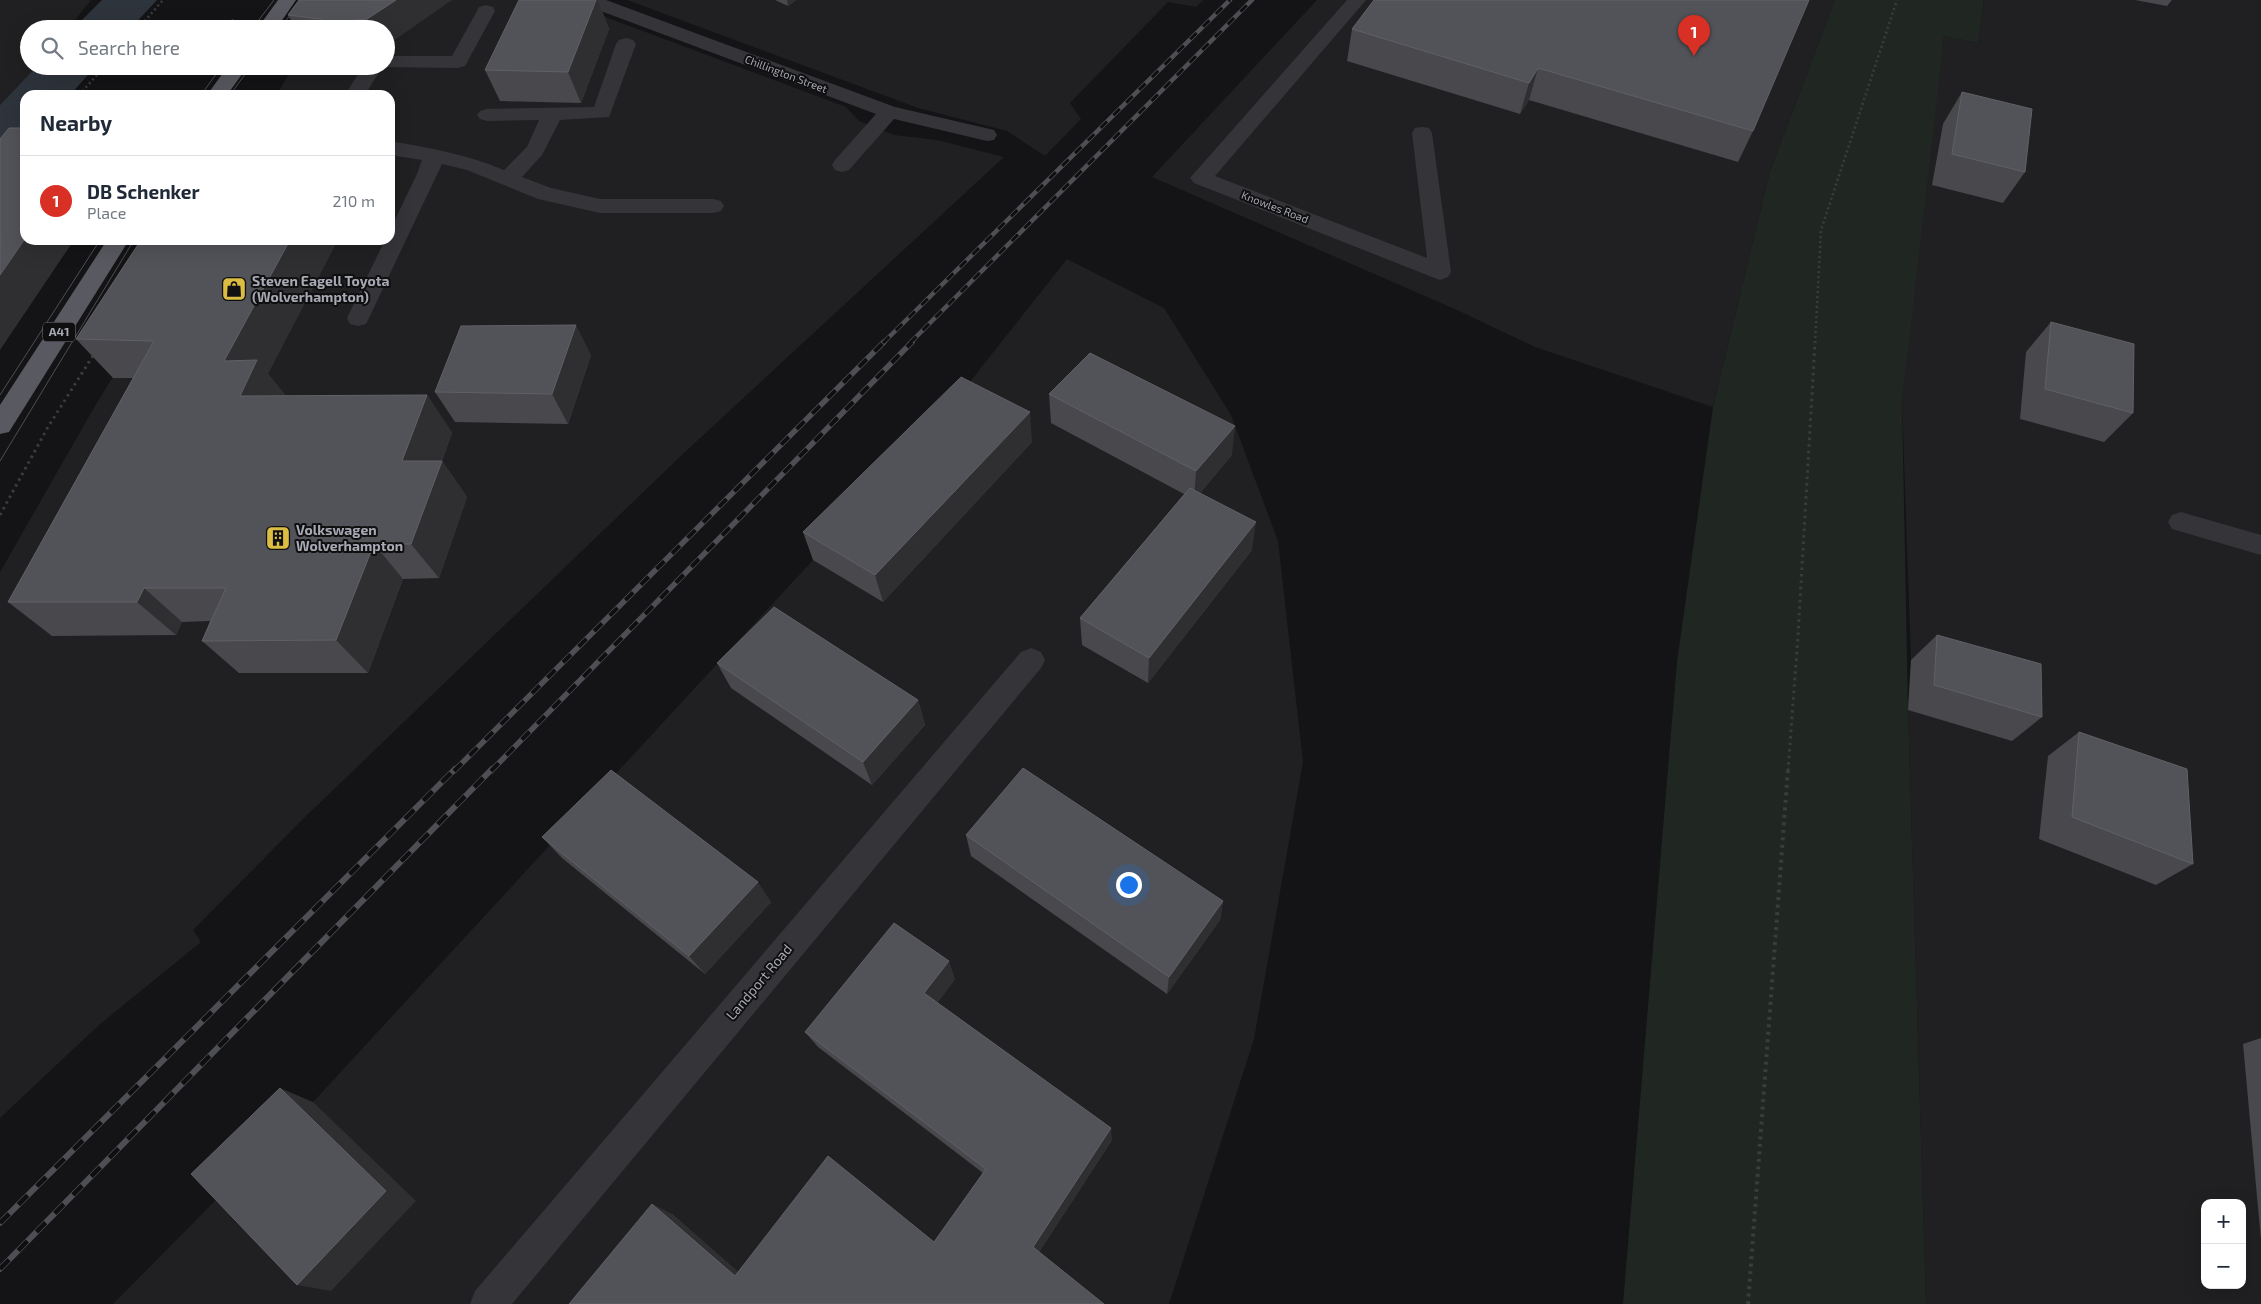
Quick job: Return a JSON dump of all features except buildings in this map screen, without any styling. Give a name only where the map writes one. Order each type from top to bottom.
[{"type":"highway","points":[[273,20],[287,0]]},
{"type":"highway","points":[[221,90],[231,75]]},
{"type":"highway","name":"A41","points":[[0,425],[115,245]]},
{"type":"street","name":"Chillington Street","points":[[589,0],[889,112],[987,135]]},
{"type":"street","name":"Knowles Road","points":[[1357,0],[1200,178],[1440,272],[1422,133]]},
{"type":"street","points":[[395,62],[458,62],[486,11]]},
{"type":"street","points":[[487,115],[602,112],[626,44]]},
{"type":"street","points":[[358,90],[367,75]]},
{"type":"street","points":[[842,165],[889,112]]},
{"type":"street","points":[[506,180],[527,164],[538,148],[552,114]]},
{"type":"street","points":[[395,149],[434,155],[474,165],[506,180],[546,194],[600,206],[713,206]]},
{"type":"street","points":[[395,242],[428,174],[434,155]]},
{"type":"street","points":[[358,318],[393,245]]},
{"type":"street","points":[[2181,522],[2261,545]]},
{"type":"street","name":"Landport Road","points":[[488,1304],[1031,660]]},
{"type":"path","points":[[146,20],[163,0]]},
{"type":"path","points":[[1748,1304],[1798,636],[1821,230],[1897,0]]},
{"type":"path","points":[[83,90],[97,75]]},
{"type":"path","points":[[0,515],[48,427],[99,346]]},
{"type":"shaded area","points":[[0,0],[91,0],[75,20],[20,20],[20,75],[28,75],[0,105]]},
{"type":"shaded area","points":[[102,0],[157,0],[138,20],[82,20]]},
{"type":"shaded area","points":[[336,0],[560,0],[846,107],[859,121],[894,135],[937,140],[1004,157],[684,453],[305,817],[193,930],[201,942],[99,1025],[0,1118],[0,572],[95,406],[194,245],[395,245],[395,90],[280,90],[288,75],[395,75],[395,20],[370,20]]},
{"type":"shaded area","points":[[627,0],[1203,0],[1196,7],[1168,2],[1070,103],[1081,119],[1045,156],[1007,131],[918,108]]},
{"type":"shaded area","points":[[1317,0],[1835,0],[1770,171],[1713,407],[1535,347],[1457,310],[1152,177]]},
{"type":"shaded area","points":[[1835,0],[1984,0],[1978,43],[1944,36],[1902,401],[1908,710],[1926,1304],[1623,1304],[1677,662],[1713,407],[1770,171]]},
{"type":"shaded area","points":[[1984,0],[2261,0],[2261,1304],[1926,1304],[1908,710],[1911,660],[1902,401],[1920,224],[1944,36],[1978,43]]},
{"type":"shaded area","points":[[28,75],[88,75],[74,90],[20,90],[20,152],[0,174],[0,105]]},
{"type":"shaded area","points":[[1067,259],[1164,308],[1231,415],[1278,541],[1303,762],[1254,1039],[1169,1304],[113,1304],[313,1102],[813,560],[946,412]]},
{"type":"tram line","points":[[259,20],[274,0]]},
{"type":"tram line","points":[[287,20],[301,0]]},
{"type":"tram line","points":[[205,90],[215,75]]},
{"type":"tram line","points":[[234,90],[244,75]]},
{"type":"tram line","points":[[0,395],[97,245]]},
{"type":"tram line","points":[[0,461],[131,245]]},
{"type":"railway","points":[[883,343],[1230,0]]},
{"type":"railway","points":[[910,343],[1252,0]]},
{"type":"railway","points":[[454,771],[884,342]]},
{"type":"railway","points":[[491,771],[912,342]]},
{"type":"railway","points":[[0,1223],[455,769]]},
{"type":"railway","points":[[0,1269],[492,769]]},
{"type":"place","name":"DB Schenker","points":[[1694,56]]},
{"type":"place","name":"Steven Eagell Toyota (Wolverhampton)","points":[[234,289]]},
{"type":"place","name":"Volkswagen Wolverhampton","points":[[278,538]]}]
